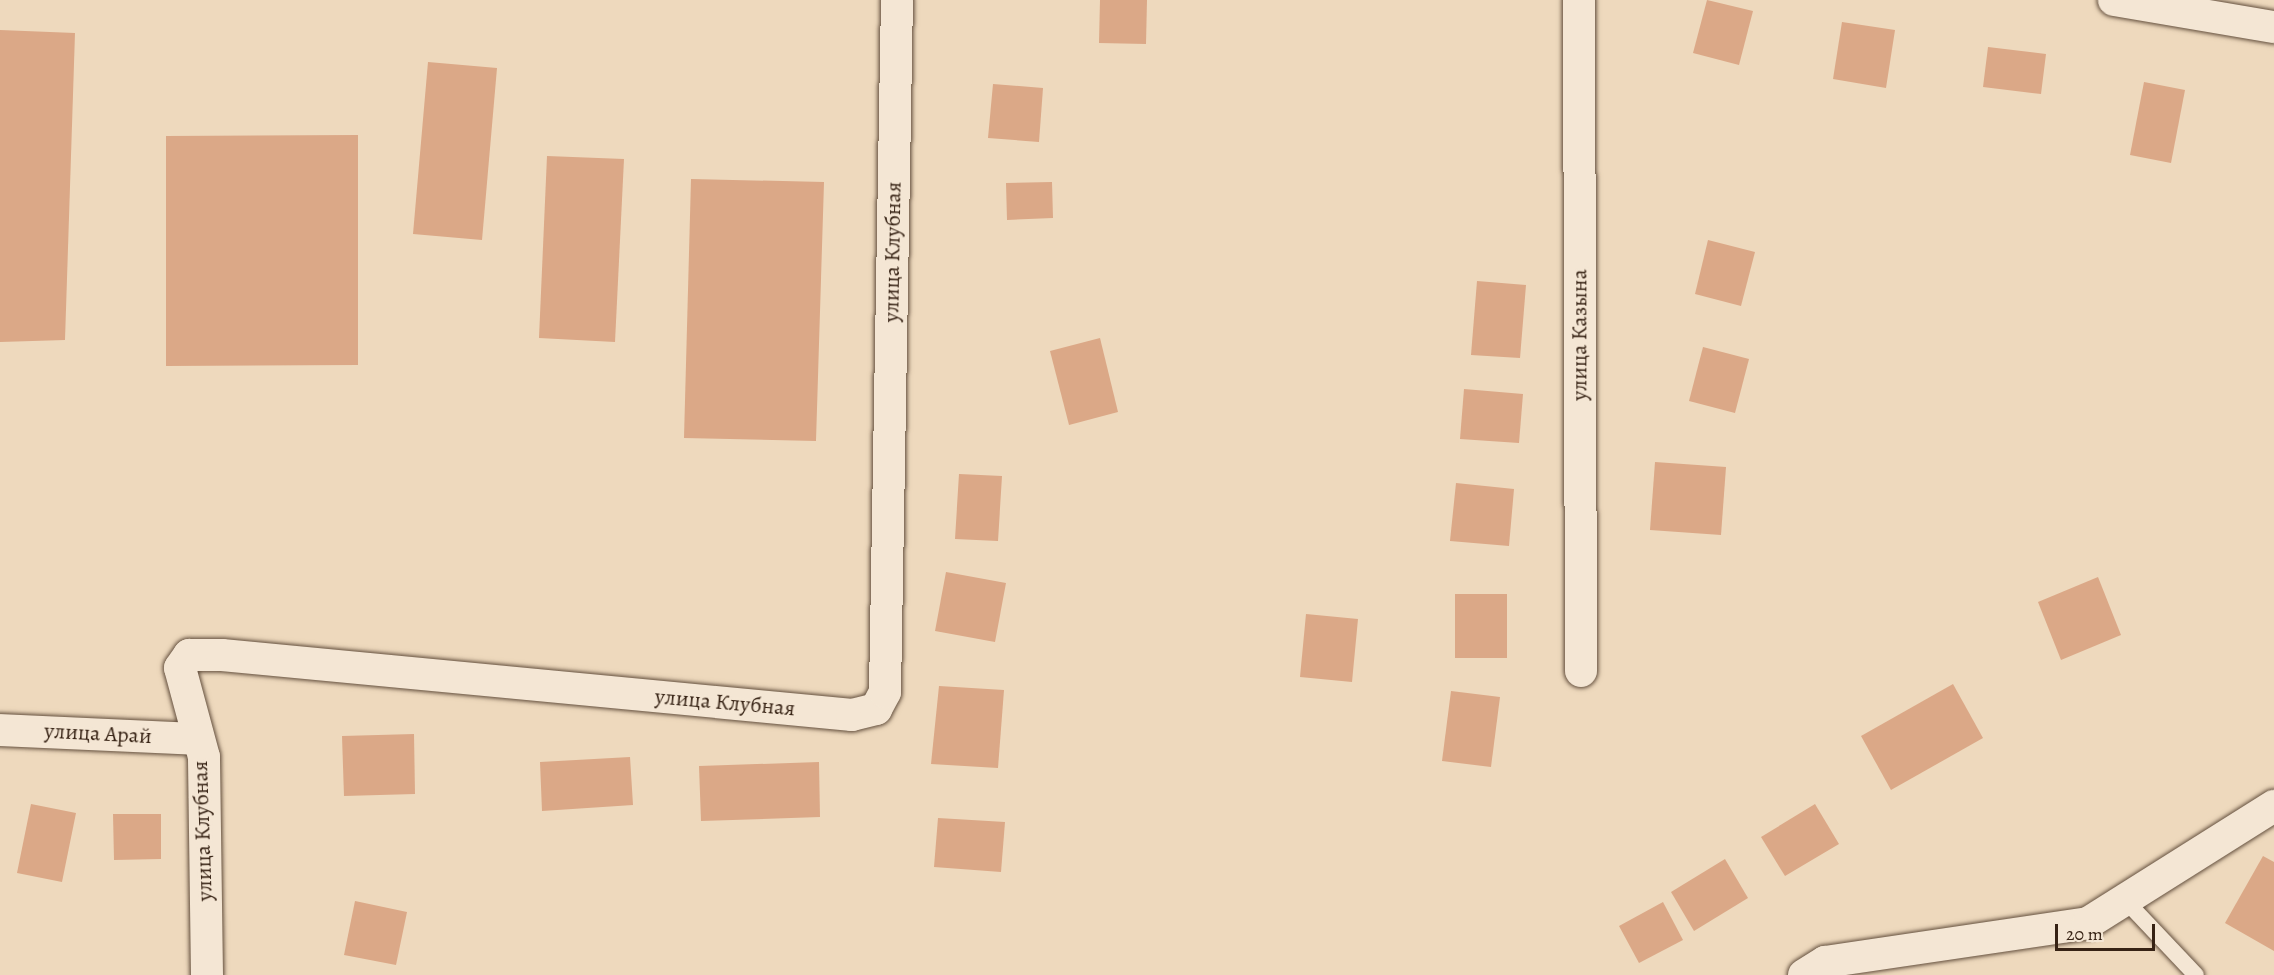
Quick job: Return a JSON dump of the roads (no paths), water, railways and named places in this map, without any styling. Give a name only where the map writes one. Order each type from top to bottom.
[{"type":"street","name":"улица Клубная","points":[[207,975],[204,757],[196,739],[180,668],[189,655],[222,655],[852,715],[876,709],[885,692],[897,0]]},
{"type":"street","name":"улица Казына","points":[[1579,0],[1581,671]]},
{"type":"street","points":[[2114,0],[2274,27]]},
{"type":"street","name":"улица Арай","points":[[0,730],[196,739]]},
{"type":"street","points":[[1804,975],[1825,962],[2088,923],[2274,806]]},
{"type":"lane","points":[[2125,900],[2196,975]]}]
